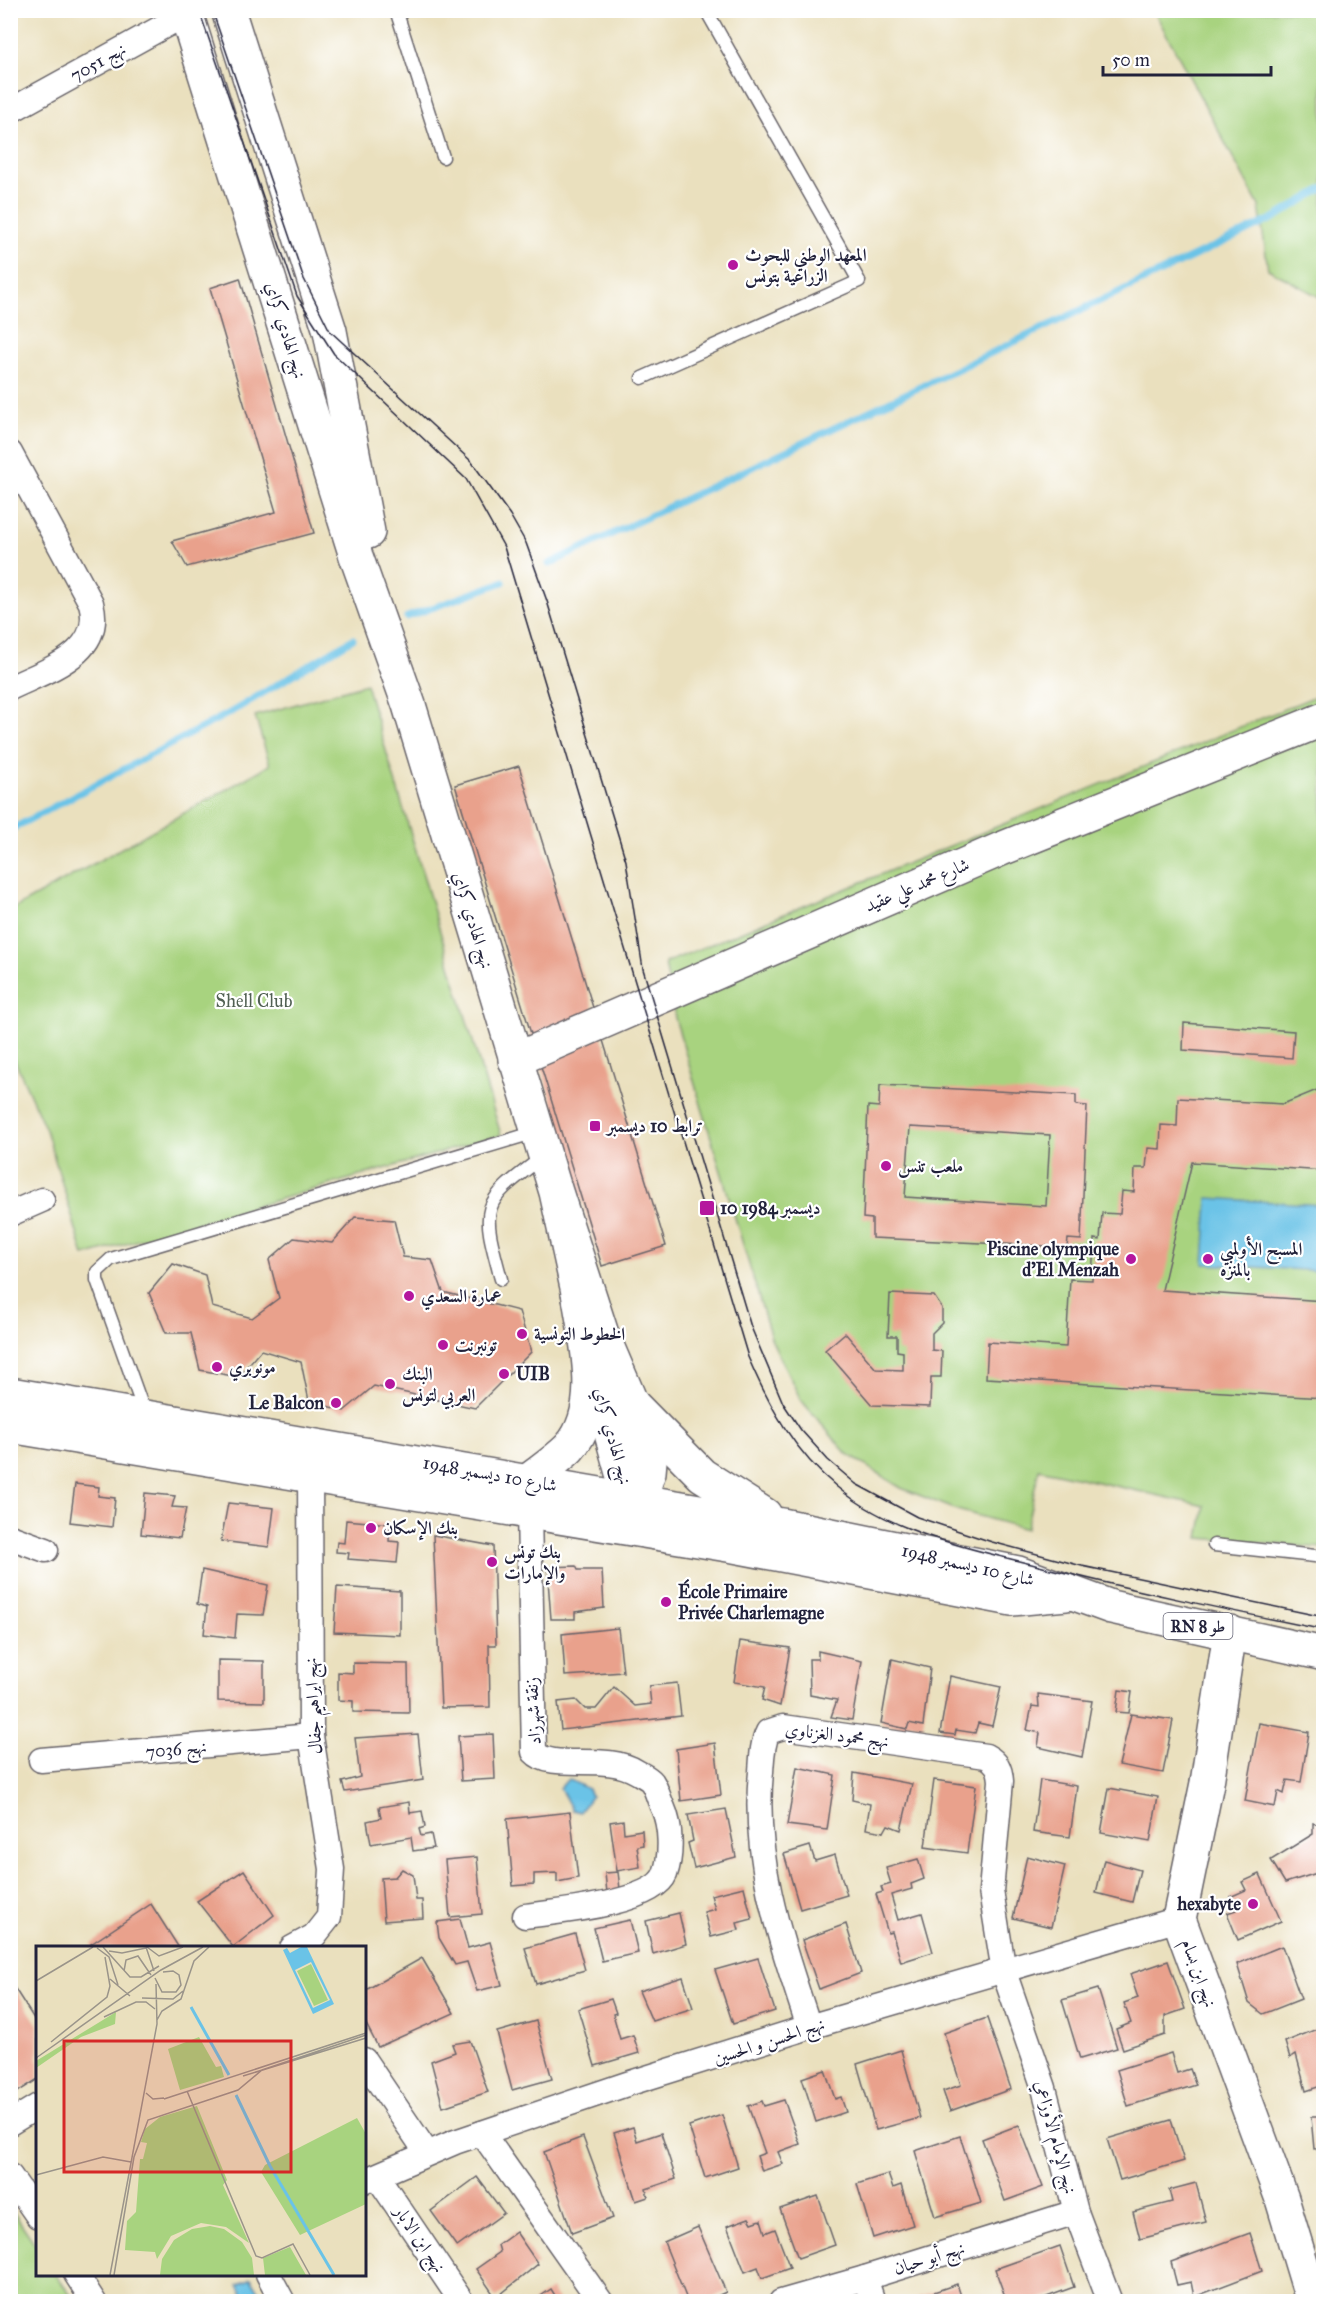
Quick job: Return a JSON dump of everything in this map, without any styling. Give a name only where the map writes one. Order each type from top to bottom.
[{"type":"street","name":"نهج الهادي كراي","points":[[228,10],[330,331],[390,649]]},
{"type":"street","name":"نهج الهادي كراي","points":[[185,12],[356,556],[390,649],[556,1192],[603,1334],[643,1430],[650,1461],[644,1487],[629,1498],[605,1411],[556,1192]]},
{"type":"street","name":"نهج 7051","points":[[10,111],[185,12]]},
{"type":"street","points":[[10,453],[91,603],[93,621],[88,642],[78,653],[10,688]]},
{"type":"street","name":"شارع محمد علي عقيد","points":[[515,1060],[1001,849],[1323,719]]},
{"type":"street","points":[[10,1214],[42,1200]]},
{"type":"street","points":[[529,1496],[580,1432],[588,1403],[587,1348],[578,1292]]},
{"type":"street","name":"شارع 10 ديسمبر 1948","points":[[10,1394],[310,1444],[529,1496],[598,1524],[734,1546],[1012,1599],[1074,1593]]},
{"type":"street","points":[[632,1404],[702,1475],[782,1525]]},
{"type":"street","name":"شارع 10 ديسمبر 1948","points":[[10,1426],[211,1457],[311,1476],[529,1496],[629,1498],[782,1525],[1018,1573],[1074,1593]]},
{"type":"street","name":"نهج ابراهيم جفال","points":[[294,1946],[314,1936],[329,1917],[332,1869],[311,1736],[310,1444]]},
{"type":"street","name":"زنقة شهرزاد","points":[[525,1916],[575,1909],[645,1891],[662,1881],[668,1864],[668,1820],[651,1781],[626,1765],[601,1760],[547,1761],[534,1752],[529,1496]]},
{"type":"street","points":[[598,1524],[629,1498],[639,1531]]},
{"type":"street","points":[[10,1537],[46,1550]]},
{"type":"street","name":"RN 8 طو","points":[[1074,1593],[1111,1607],[1323,1654]]},
{"type":"street","name":"نهج ابن بسام","points":[[1230,1632],[1207,1783],[1179,1918],[1260,2137],[1312,2301]]},
{"type":"street","name":"نهج محمود الغزناوي","points":[[809,2027],[776,1922],[762,1855],[758,1797],[765,1738],[772,1728],[783,1727],[907,1744],[986,1756],[994,1760],[1000,1771],[1001,1781],[991,1891],[1004,1972]]},
{"type":"street","name":"نهج 7036","points":[[41,1760],[311,1736]]},
{"type":"street","name":"نهج الحسن و الحسين","points":[[371,2179],[427,2153],[482,2133],[809,2027],[1004,1972],[1179,1918]]},
{"type":"street","name":"نهج الإمام الأوزاعي","points":[[1004,1972],[1044,2088],[1076,2212],[1110,2301]]},
{"type":"street","points":[[366,2063],[427,2153]]},
{"type":"street","points":[[10,2123],[36,2107]]},
{"type":"street","points":[[482,2133],[601,2301]]},
{"type":"street","points":[[10,2175],[36,2213]]},
{"type":"street","name":"نهج ابن الابار","points":[[371,2179],[462,2301]]},
{"type":"street","name":"نهج أبو حيان","points":[[781,2301],[865,2278],[1076,2212]]},
{"type":"street","points":[[77,2276],[94,2301]]},
{"type":"street","points":[[269,2276],[283,2301]]},
{"type":"street","points":[[865,2278],[873,2301]]},
{"type":"lane","points":[[396,10],[442,157]]},
{"type":"lane","points":[[642,378],[859,280],[706,10]]},
{"type":"lane","points":[[501,1279],[488,1232],[488,1209],[501,1188],[541,1144]]},
{"type":"lane","points":[[146,1416],[97,1280],[97,1272],[111,1259],[541,1144]]},
{"type":"lane","points":[[1214,1545],[1323,1557]]},
{"type":"green space","points":[[1154,11],[1323,11],[1323,299],[1268,269],[1259,206]]},
{"type":"green space","name":"Shell Club","points":[[366,684],[501,1135],[84,1256],[46,1130],[11,1052],[11,910],[270,765],[255,716]]},
{"type":"green space","points":[[1323,693],[1323,1548],[1199,1538],[1205,1506],[1039,1469],[1026,1529],[957,1510],[901,1488],[847,1454],[801,1400],[772,1341],[675,1018],[665,963]]},
{"type":"green space","points":[[10,2207],[36,2246],[36,2276],[57,2276],[75,2301],[13,2301],[10,2297]]},
{"type":"water","points":[[1208,1198],[1323,1205],[1323,1271],[1204,1264]]},
{"type":"water","points":[[568,1779],[588,1789],[591,1797],[580,1812],[572,1810],[560,1788]]},
{"type":"water","points":[[251,2278],[265,2301],[247,2301],[238,2285]]},
{"type":"building","points":[[240,278],[314,533],[187,567],[172,541],[276,512],[210,288]]},
{"type":"building","points":[[519,766],[666,1246],[602,1266],[455,785]]},
{"type":"building","points":[[1184,1023],[1294,1031],[1292,1058],[1183,1050]]},
{"type":"building","name":"ملعب تنس","points":[[880,1085],[1076,1095],[1076,1105],[1087,1106],[1081,1240],[1068,1239],[1067,1247],[872,1238],[872,1219],[863,1218],[868,1106],[879,1107]],"holes":[[[910,1127],[1050,1135],[1046,1206],[905,1197]]]},
{"type":"building","name":"المسبح الأولمبي بالمنزه","points":[[1324,1087],[1324,1171],[1192,1162],[1162,1290],[1324,1301],[1324,1398],[986,1378],[988,1342],[1066,1347],[1070,1279],[1092,1280],[1094,1239],[1100,1240],[1102,1213],[1120,1214],[1122,1191],[1134,1192],[1135,1168],[1146,1168],[1148,1148],[1160,1149],[1161,1125],[1177,1126],[1178,1098],[1283,1104]]},
{"type":"building","points":[[355,1217],[394,1220],[403,1257],[432,1260],[443,1292],[519,1311],[531,1352],[475,1408],[374,1386],[344,1411],[309,1401],[301,1362],[261,1350],[238,1377],[200,1370],[191,1333],[166,1333],[149,1293],[173,1264],[205,1275],[212,1307],[252,1318],[279,1298],[269,1260],[294,1238],[332,1243]]},
{"type":"building","points":[[890,1294],[934,1296],[942,1308],[942,1323],[932,1333],[932,1350],[942,1351],[941,1377],[931,1377],[930,1407],[872,1405],[825,1350],[845,1333],[876,1369],[903,1370],[903,1352],[897,1351],[897,1336],[888,1336]]},
{"type":"building","points":[[75,1484],[99,1487],[98,1496],[115,1498],[112,1527],[70,1522]]},
{"type":"building","points":[[145,1493],[175,1496],[172,1507],[186,1508],[180,1538],[141,1534]]},
{"type":"building","points":[[228,1503],[274,1508],[269,1547],[221,1541]]},
{"type":"building","points":[[346,1520],[390,1524],[389,1541],[399,1542],[397,1563],[348,1559],[349,1553],[336,1552],[337,1542],[344,1543]]},
{"type":"building","points":[[433,1535],[493,1546],[496,1645],[489,1645],[490,1707],[441,1708]]},
{"type":"building","points":[[576,1566],[578,1570],[602,1570],[604,1608],[575,1612],[575,1619],[551,1619],[547,1567]]},
{"type":"building","points":[[202,1570],[268,1585],[263,1615],[237,1614],[235,1638],[204,1634],[207,1607],[197,1604]]},
{"type":"building","points":[[337,1587],[400,1591],[400,1635],[334,1632]]},
{"type":"building","points":[[618,1628],[623,1672],[565,1676],[562,1634]]},
{"type":"building","points":[[740,1641],[790,1648],[780,1706],[762,1700],[765,1687],[734,1682]]},
{"type":"building","points":[[818,1651],[862,1661],[852,1720],[831,1717],[837,1700],[810,1695],[809,1659],[818,1659]]},
{"type":"building","points":[[892,1659],[930,1668],[923,1726],[909,1723],[907,1729],[881,1723]]},
{"type":"building","points":[[218,1660],[264,1661],[264,1702],[218,1701]]},
{"type":"building","points":[[353,1663],[408,1664],[409,1713],[353,1712],[353,1701],[338,1700],[338,1672],[353,1673]]},
{"type":"building","points":[[950,1676],[1001,1687],[992,1726],[978,1723],[975,1733],[956,1730],[955,1735],[940,1733]]},
{"type":"building","points":[[677,1683],[681,1716],[561,1730],[558,1702],[576,1700],[585,1709],[596,1709],[614,1687],[635,1706],[651,1704],[649,1686]]},
{"type":"building","points":[[1119,1690],[1132,1692],[1129,1713],[1116,1712]]},
{"type":"building","points":[[1038,1694],[1092,1701],[1082,1757],[1038,1747],[1040,1733],[1027,1730],[1032,1706],[1039,1707]]},
{"type":"building","points":[[1131,1714],[1173,1720],[1163,1773],[1119,1765]]},
{"type":"building","points":[[1259,1723],[1309,1732],[1301,1782],[1287,1780],[1284,1794],[1278,1791],[1275,1807],[1245,1801]]},
{"type":"building","points":[[418,1734],[423,1780],[345,1792],[342,1782],[360,1777],[355,1738]]},
{"type":"building","points":[[493,1734],[495,1779],[461,1781],[458,1736]]},
{"type":"building","points":[[715,1743],[721,1795],[681,1801],[676,1749]]},
{"type":"building","points":[[797,1767],[835,1775],[827,1830],[787,1825]]},
{"type":"building","points":[[854,1773],[912,1784],[901,1830],[888,1825],[884,1832],[866,1829],[870,1804],[852,1800]]},
{"type":"building","points":[[934,1780],[976,1786],[967,1853],[925,1847]]},
{"type":"building","points":[[1040,1780],[1077,1786],[1070,1837],[1033,1832]]},
{"type":"building","points":[[1109,1788],[1158,1797],[1150,1842],[1101,1833]]},
{"type":"building","points":[[409,1802],[410,1813],[422,1811],[425,1827],[419,1829],[421,1836],[431,1834],[434,1848],[413,1851],[411,1837],[371,1844],[367,1821],[381,1818],[379,1807]]},
{"type":"building","points":[[726,1809],[736,1857],[694,1868],[688,1843],[693,1841],[688,1815]]},
{"type":"building","points":[[570,1812],[578,1878],[557,1882],[557,1873],[534,1874],[534,1884],[513,1886],[507,1819]]},
{"type":"building","points":[[623,1820],[624,1833],[642,1830],[643,1845],[637,1846],[640,1867],[617,1871],[610,1822]]},
{"type":"building","points":[[1313,1823],[1324,1826],[1324,1869],[1285,1883],[1271,1860],[1313,1834]]},
{"type":"building","points":[[810,1846],[815,1861],[835,1855],[847,1895],[800,1909],[784,1854]]},
{"type":"building","points":[[1027,1856],[1065,1866],[1051,1927],[1013,1918]]},
{"type":"building","points":[[477,1857],[482,1914],[450,1917],[445,1860]]},
{"type":"building","points":[[918,1859],[924,1879],[911,1884],[912,1889],[891,1895],[898,1920],[922,1913],[933,1952],[901,1962],[892,1932],[888,1933],[876,1894],[883,1892],[881,1887],[891,1884],[886,1868]]},
{"type":"building","points":[[1104,1860],[1140,1870],[1132,1902],[1096,1893]]},
{"type":"building","points":[[402,1869],[413,1875],[416,1900],[422,1900],[423,1918],[384,1921],[381,1878],[395,1877]]},
{"type":"building","points":[[244,1870],[274,1915],[232,1946],[197,1901]]},
{"type":"building","points":[[618,1872],[620,1889],[607,1893],[605,1873]]},
{"type":"building","name":"hexabyte","points":[[1260,1874],[1281,1921],[1238,1940],[1227,1913],[1236,1910],[1230,1897],[1246,1890],[1242,1882]]},
{"type":"building","points":[[744,1887],[752,1919],[737,1923],[739,1930],[711,1937],[704,1912],[715,1909],[711,1895]]},
{"type":"building","points":[[151,1904],[178,1946],[92,1946],[91,1944]]},
{"type":"building","points":[[679,1913],[686,1944],[653,1954],[646,1921]]},
{"type":"building","points":[[460,1919],[468,1948],[490,1942],[502,1985],[477,1991],[467,1962],[455,1965],[439,1938],[437,1922]]},
{"type":"building","points":[[630,1920],[638,1953],[602,1961],[594,1928]]},
{"type":"building","points":[[846,1924],[861,1973],[819,1989],[802,1940]]},
{"type":"building","points":[[575,1934],[585,1970],[536,1984],[525,1948]]},
{"type":"building","points":[[1282,1946],[1301,1999],[1263,2014],[1249,2003],[1237,1964]]},
{"type":"building","points":[[422,1958],[454,2013],[378,2047],[366,2024],[366,1990]]},
{"type":"building","points":[[758,1958],[775,2011],[733,2024],[715,1970]]},
{"type":"building","points":[[1168,1961],[1185,2009],[1165,2016],[1165,2035],[1123,2049],[1116,2029],[1131,2023],[1124,2003],[1138,1998],[1130,1974]]},
{"type":"building","points":[[683,1977],[693,2008],[652,2021],[639,1991]]},
{"type":"building","points":[[10,1981],[36,2022],[36,2080],[10,2097]]},
{"type":"building","points":[[1098,1989],[1117,2048],[1080,2059],[1062,2000]]},
{"type":"building","points":[[611,1999],[616,2013],[613,2014],[620,2039],[633,2035],[639,2053],[595,2066],[578,2009]]},
{"type":"building","points":[[987,2018],[1011,2089],[950,2111],[943,2091],[961,2085],[944,2033]]},
{"type":"building","points":[[536,2021],[552,2079],[512,2090],[497,2032]]},
{"type":"building","points":[[1324,2026],[1324,2085],[1306,2091],[1296,2054],[1290,2058],[1285,2042]]},
{"type":"building","points":[[470,2041],[488,2092],[443,2107],[431,2061],[455,2052],[452,2044]]},
{"type":"building","points":[[901,2050],[920,2118],[876,2130],[857,2064]]},
{"type":"building","points":[[1171,2053],[1177,2073],[1190,2069],[1196,2085],[1128,2106],[1117,2070]]},
{"type":"building","points":[[825,2070],[835,2099],[841,2097],[846,2112],[816,2122],[802,2078]]},
{"type":"building","points":[[784,2100],[800,2144],[778,2152],[783,2164],[762,2171],[757,2156],[765,2153],[748,2106],[762,2101],[764,2106]]},
{"type":"building","points":[[1324,2113],[1324,2148],[1314,2149],[1311,2117],[1322,2117]]},
{"type":"building","points":[[722,2115],[738,2167],[705,2178],[689,2126]]},
{"type":"building","points":[[1171,2120],[1184,2161],[1120,2180],[1107,2139]]},
{"type":"building","points":[[1019,2125],[1043,2187],[1005,2201],[982,2139]]},
{"type":"building","points":[[633,2127],[637,2141],[661,2133],[676,2179],[646,2189],[648,2197],[636,2201],[614,2133]]},
{"type":"building","points":[[960,2136],[981,2203],[935,2217],[915,2151]]},
{"type":"building","points":[[583,2137],[613,2218],[572,2233],[544,2152]]},
{"type":"building","points":[[888,2174],[893,2188],[901,2185],[913,2225],[873,2238],[857,2184]]},
{"type":"building","points":[[477,2177],[504,2213],[457,2247],[431,2211]]},
{"type":"building","points":[[1196,2183],[1206,2222],[1140,2239],[1133,2212],[1172,2202],[1169,2190]]},
{"type":"building","points":[[818,2196],[835,2245],[798,2258],[780,2209]]},
{"type":"building","points":[[749,2218],[752,2223],[761,2220],[765,2233],[775,2229],[790,2268],[762,2278],[758,2267],[745,2272],[727,2226]]},
{"type":"building","points":[[698,2227],[726,2292],[704,2302],[688,2302],[664,2242]]},
{"type":"building","points":[[516,2232],[538,2264],[496,2298],[476,2269],[500,2252],[498,2245]]},
{"type":"building","points":[[1250,2233],[1262,2271],[1194,2297],[1191,2282],[1177,2285],[1171,2262]]},
{"type":"building","points":[[1060,2246],[1074,2287],[1033,2302],[1007,2302],[995,2269]]},
{"type":"building","points":[[957,2284],[963,2302],[908,2302],[908,2301]]},
{"type":"building","points":[[551,2289],[559,2302],[532,2302]]},
{"type":"waterway","points":[[549,564],[1274,218],[1324,188]]},
{"type":"waterway","points":[[407,617],[503,582]]},
{"type":"waterway","points":[[10,830],[233,711],[353,639]]},
{"type":"tram line","points":[[199,10],[297,296],[334,354],[466,479],[504,547],[748,1357],[774,1411],[796,1444],[822,1474],[859,1503],[882,1516],[931,1537],[1071,1574],[1324,1630]]},
{"type":"tram line","points":[[212,10],[304,279],[330,331],[471,461],[510,515],[526,543],[547,601],[626,861],[643,969],[751,1327],[783,1403],[801,1430],[828,1460],[856,1484],[917,1517],[992,1542],[1082,1566],[1324,1617]]},
{"type":"place","name":"المعهد الوطني للبحوث الزراعية بتونس","points":[[733,265]]},
{"type":"place","name":"ترابط 10 ديسمبر","points":[[595,1126]]},
{"type":"place","name":"ملعب تنس","points":[[886,1166]]},
{"type":"place","name":"10 ديسمبر 1984","points":[[707,1208]]},
{"type":"place","name":"Piscine olympique d'El Menzah","points":[[1131,1259]]},
{"type":"place","name":"المسبح الأولمبي بالمنزه","points":[[1208,1259]]},
{"type":"place","name":"عمارة السعدي","points":[[409,1296]]},
{"type":"place","name":"الخطوط التونسية","points":[[522,1334]]},
{"type":"place","name":"تونبرنت","points":[[443,1345]]},
{"type":"place","name":"مونوبري","points":[[217,1367]]},
{"type":"place","name":"UIB","points":[[504,1374]]},
{"type":"place","name":"البنك العربي لتونس","points":[[390,1384]]},
{"type":"place","name":"Le Balcon","points":[[336,1403]]},
{"type":"place","name":"بنك الإسكان","points":[[371,1528]]},
{"type":"place","name":"بنك تونس والإمارات","points":[[492,1562]]},
{"type":"place","name":"École Primaire Privée Charlemagne","points":[[666,1602]]},
{"type":"place","name":"hexabyte","points":[[1253,1904]]}]
